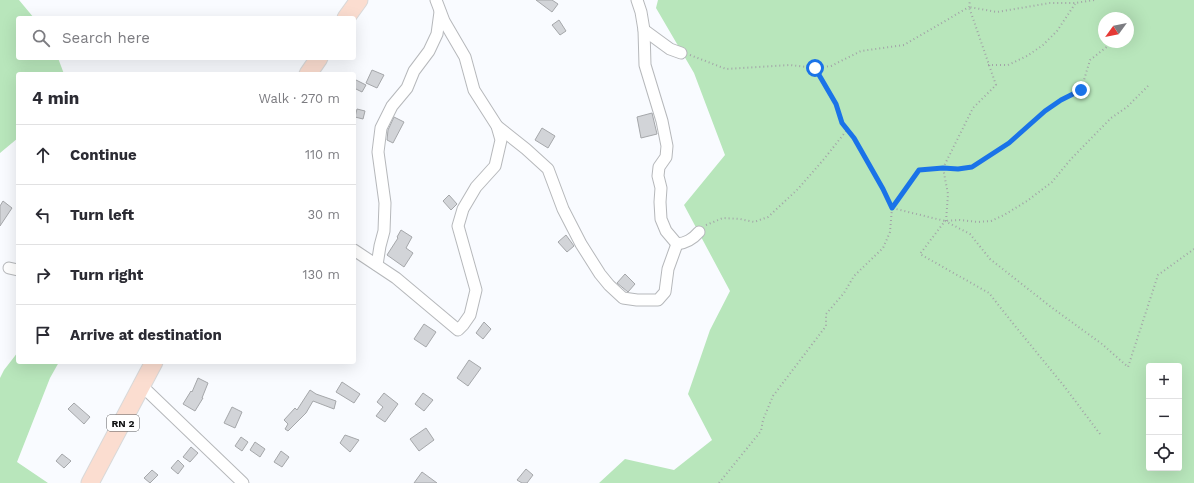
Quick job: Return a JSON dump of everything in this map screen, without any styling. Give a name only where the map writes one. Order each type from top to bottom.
[{"type":"main road","points":[[347,16],[359,0]]},
{"type":"main road","points":[[309,72],[318,60]]},
{"type":"main road","name":"RN 2","points":[[90,483],[153,364]]},
{"type":"street","points":[[356,251],[396,278],[429,306],[445,317],[458,330],[470,315],[476,290],[458,226],[463,209],[476,187],[495,166],[501,140],[497,126],[474,90],[465,57],[444,21],[436,0]]},
{"type":"street","points":[[637,0],[644,30],[645,65],[662,121],[667,146],[666,157],[659,167],[658,176],[661,188],[661,219],[666,231],[677,244]]},
{"type":"street","points":[[377,265],[384,231],[385,203],[378,152],[381,128],[392,106],[407,88],[414,71],[429,51],[437,34],[440,12]]},
{"type":"street","points":[[644,30],[670,49],[681,53]]},
{"type":"street","points":[[497,126],[548,169],[563,209],[581,244],[600,274],[623,298],[658,300],[665,292],[668,269],[677,244]]},
{"type":"street","points":[[677,244],[686,243],[699,232]]},
{"type":"street","points":[[142,386],[243,483]]},
{"type":"path","points":[[970,0],[968,7],[996,85],[973,108],[943,168],[948,194],[946,221],[920,254],[989,293],[1064,386],[1100,434]]},
{"type":"path","points":[[681,53],[726,69],[790,65],[815,68],[831,66],[861,51],[904,44],[968,7],[997,12],[1050,4],[1075,3],[1094,0]]},
{"type":"path","points":[[988,65],[1008,64],[1027,56],[1044,45],[1057,31],[1075,3]]},
{"type":"path","points":[[892,208],[919,170],[943,168],[958,169],[972,167],[1009,143],[1045,111],[1061,100],[1081,90],[1090,60],[1105,48]]},
{"type":"path","points":[[719,483],[761,431],[763,420],[773,396],[826,326],[826,314],[844,292],[854,276],[883,248],[890,232],[892,208],[854,138],[842,123],[836,104],[815,68]]},
{"type":"path","points":[[946,221],[991,221],[1027,201],[1052,182],[1071,159],[1111,118],[1127,107],[1150,84]]},
{"type":"path","points":[[699,232],[706,225],[723,218],[754,222],[768,217],[798,189],[847,130]]},
{"type":"path","points":[[892,208],[946,221],[970,234],[990,259],[1051,308],[1102,344],[1128,368],[1158,275],[1194,249]]},
{"type":"green space","points":[[0,0],[19,0],[32,16],[16,16],[16,60],[59,60],[63,72],[16,72],[16,140],[0,153]]},
{"type":"green space","points":[[658,0],[1194,0],[1194,483],[599,483],[625,459],[674,470],[712,440],[688,394],[710,330],[730,291],[684,205],[725,155],[694,73],[656,8]]},
{"type":"green space","points":[[16,355],[16,364],[58,364],[50,378],[17,462],[48,483],[0,483],[0,378],[4,370]]},
{"type":"building","points":[[536,0],[552,0],[558,4],[552,12]]},
{"type":"building","points":[[559,20],[566,31],[560,35],[552,25]]},
{"type":"building","points":[[372,70],[384,75],[377,88],[366,83]]},
{"type":"building","points":[[356,80],[366,85],[362,92],[356,89]]},
{"type":"building","points":[[357,109],[365,111],[363,119],[356,117]]},
{"type":"building","points":[[652,113],[657,134],[641,138],[637,117]]},
{"type":"building","points":[[394,117],[404,122],[393,143],[387,140],[388,130]]},
{"type":"building","points":[[542,128],[555,136],[548,148],[535,140]]},
{"type":"building","points":[[449,195],[457,204],[451,210],[443,201]]},
{"type":"building","points":[[3,201],[12,208],[0,226],[0,206]]},
{"type":"building","points":[[401,230],[412,237],[406,248],[413,253],[404,267],[387,255],[398,238],[397,237]]},
{"type":"building","points":[[566,235],[574,246],[567,252],[558,242]]},
{"type":"building","points":[[625,274],[635,284],[628,292],[617,283]]},
{"type":"building","points":[[484,322],[491,329],[483,339],[476,333]]},
{"type":"building","points":[[424,324],[436,332],[426,347],[414,339]]},
{"type":"building","points":[[469,360],[481,368],[468,386],[457,378]]},
{"type":"building","points":[[198,378],[208,383],[203,398],[195,411],[183,404],[191,391],[192,392]]},
{"type":"building","points":[[342,382],[360,394],[354,403],[336,392]]},
{"type":"building","points":[[310,390],[316,394],[336,401],[334,409],[313,401],[306,413],[288,431],[285,429],[288,424],[284,420],[295,408],[297,410]]},
{"type":"building","points":[[384,393],[398,404],[385,422],[376,416],[383,407],[377,402]]},
{"type":"building","points":[[423,393],[433,400],[424,411],[415,404]]},
{"type":"building","points":[[74,403],[90,417],[84,424],[68,409]]},
{"type":"building","points":[[232,407],[242,412],[235,428],[224,423]]},
{"type":"building","points":[[426,428],[434,440],[419,451],[410,439]]},
{"type":"building","points":[[345,435],[359,440],[350,452],[340,443]]},
{"type":"building","points":[[241,437],[248,442],[242,451],[235,446]]},
{"type":"building","points":[[255,442],[265,449],[260,457],[250,450]]},
{"type":"building","points":[[191,447],[198,453],[190,462],[183,457]]},
{"type":"building","points":[[281,451],[289,457],[282,467],[274,462]]},
{"type":"building","points":[[62,454],[71,461],[64,468],[56,461]]},
{"type":"building","points":[[178,460],[184,466],[178,474],[171,468]]},
{"type":"building","points":[[526,469],[533,475],[527,483],[522,483],[517,480]]},
{"type":"building","points":[[152,470],[158,475],[150,483],[144,478]]},
{"type":"building","points":[[422,472],[437,483],[414,483]]},
{"type":"route","points":[[815,68],[836,104],[842,123],[854,138],[892,208],[919,170],[943,168],[958,169],[972,167],[1009,143],[1045,111],[1061,100],[1081,90]]}]
